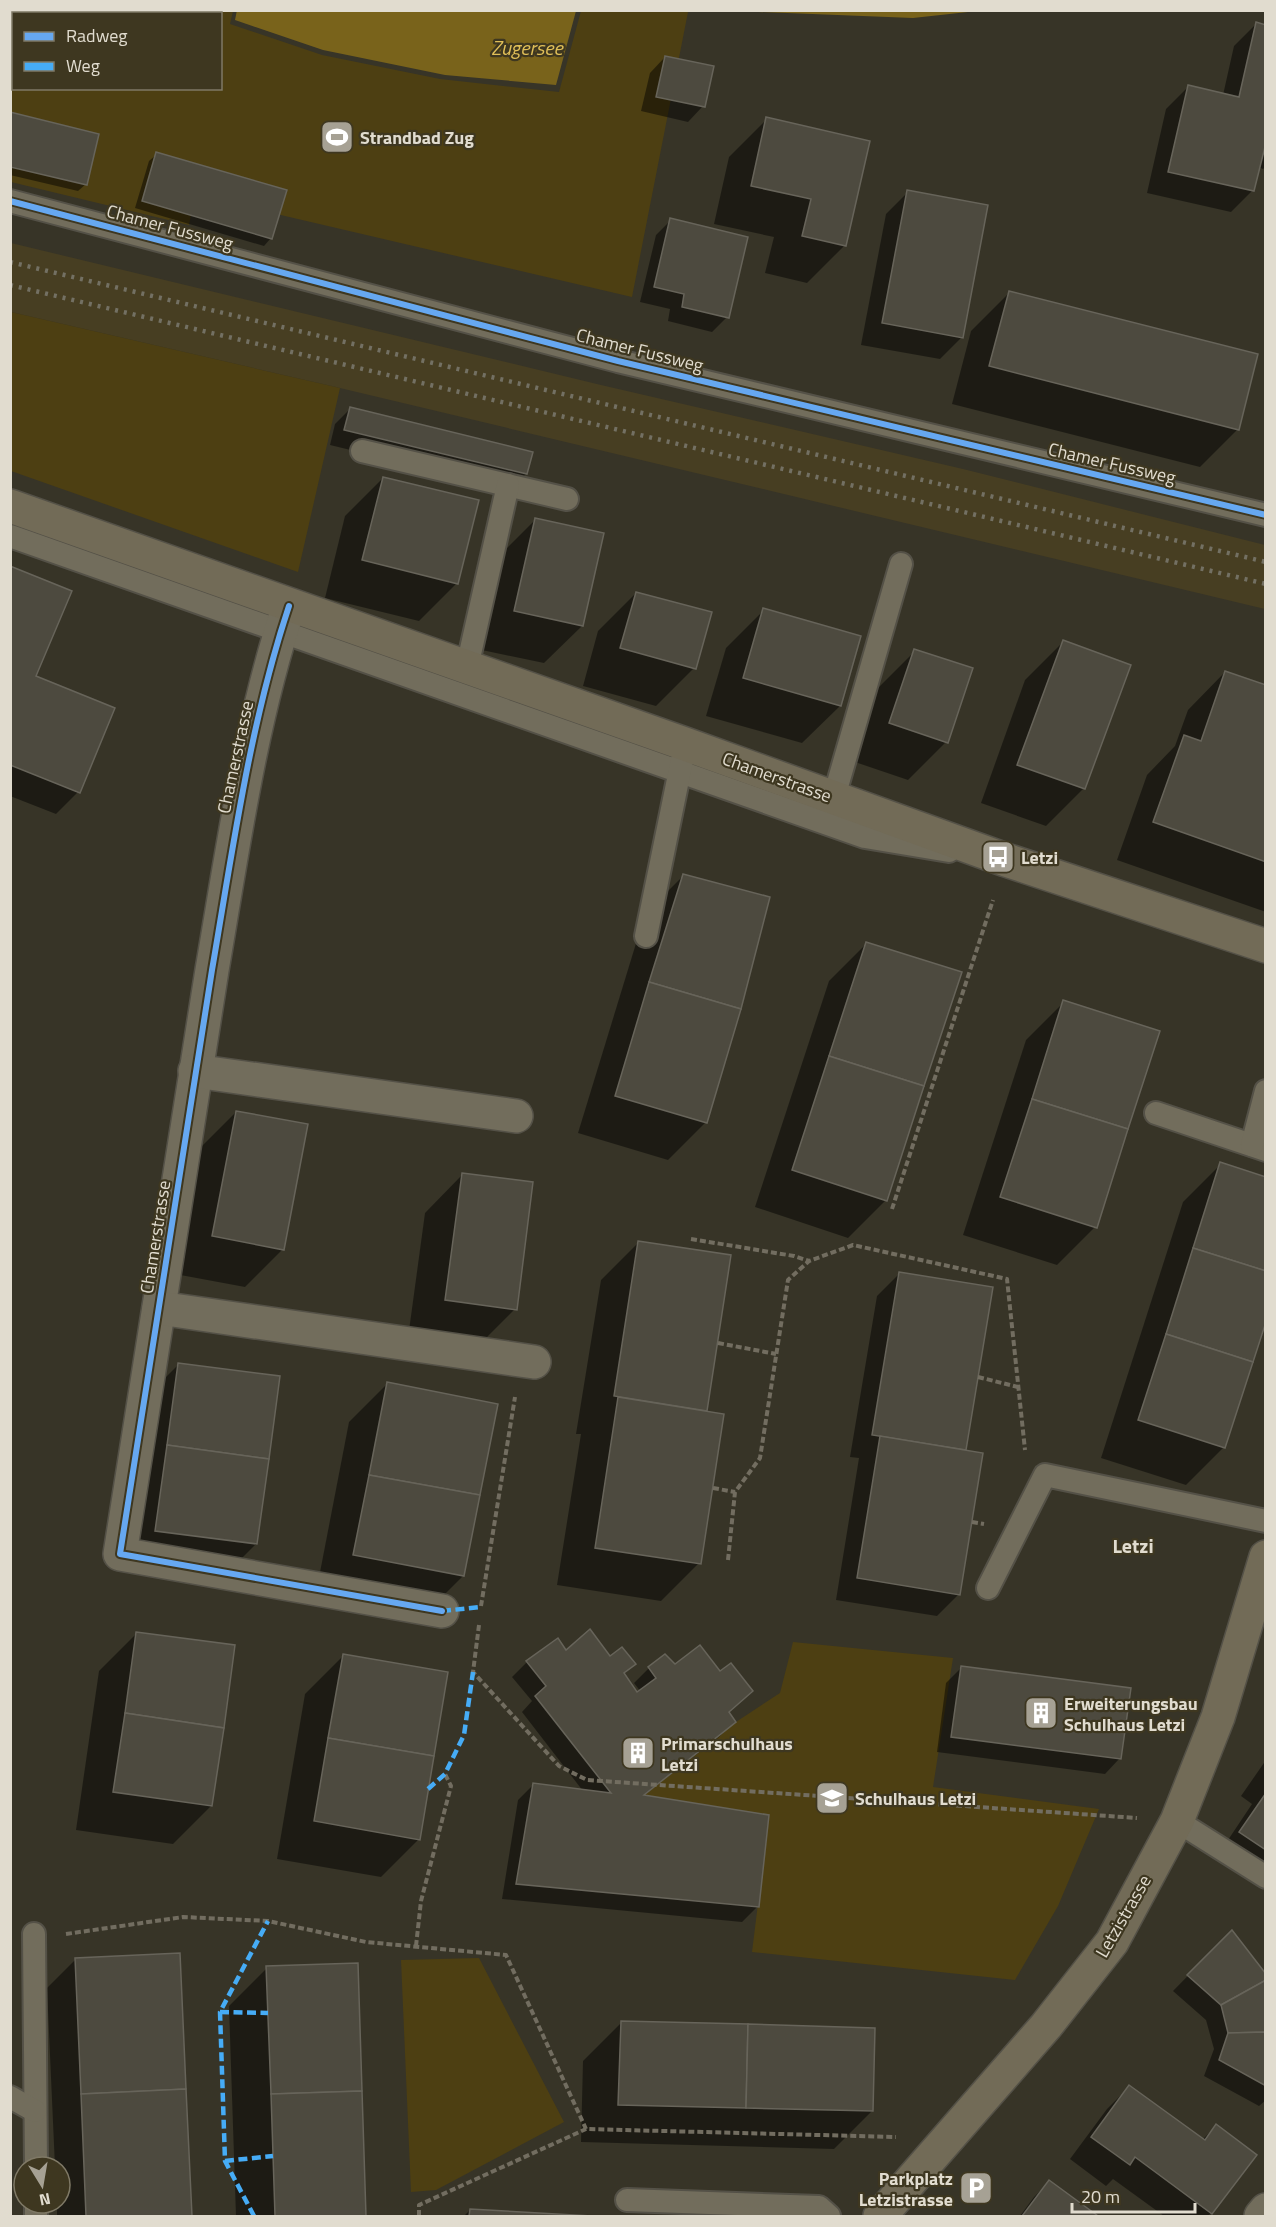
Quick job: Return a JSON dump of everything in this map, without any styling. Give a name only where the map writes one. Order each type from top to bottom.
[{"type":"main road","name":"Chamerstrasse","points":[[10,506],[285,619],[466,667],[682,759],[834,798],[1006,860],[1266,946]]},
{"type":"main road","name":"Letzistrasse","points":[[880,2217],[1046,2026],[1112,1942],[1177,1821],[1218,1717],[1266,1557]]},
{"type":"street","name":"Chamerstrasse","points":[[285,619],[273,653],[241,799],[195,1071],[120,1554],[442,1611]]},
{"type":"street","points":[[195,1071],[516,1116]]},
{"type":"street","name":"Chamerstrasse","points":[[159,1308],[527,1362]]},
{"type":"street","points":[[1261,2217],[1266,2210]]},
{"type":"lane","name":"Chamer Fussweg","points":[[10,201],[618,361],[1266,515]]},
{"type":"lane","points":[[362,452],[567,499]]},
{"type":"lane","points":[[466,667],[508,485]]},
{"type":"lane","points":[[10,536],[285,619],[682,759],[865,837],[1006,860]]},
{"type":"lane","points":[[834,798],[901,564]]},
{"type":"lane","points":[[646,936],[682,759]]},
{"type":"lane","points":[[1156,1113],[1259,1147],[1266,1091]]},
{"type":"lane","points":[[988,1588],[1045,1475],[1266,1521]]},
{"type":"lane","points":[[1177,1821],[1266,1877]]},
{"type":"lane","points":[[34,1934],[36,2155]]},
{"type":"lane","points":[[10,2097],[36,2111]]},
{"type":"lane","points":[[627,2200],[819,2207],[829,2217]]},
{"type":"path","points":[[892,1209],[993,900]]},
{"type":"path","points":[[691,1239],[794,1256],[809,1261]]},
{"type":"path","points":[[728,1560],[735,1492],[760,1458],[788,1280],[809,1261],[853,1245],[1007,1280],[1026,1458],[1045,1475]]},
{"type":"path","points":[[718,1343],[776,1354]]},
{"type":"path","points":[[481,1607],[527,1362]]},
{"type":"path","points":[[978,1377],[1018,1387]]},
{"type":"path","points":[[713,1488],[735,1492]]},
{"type":"path","points":[[480,1618],[473,1672],[559,1766],[586,1780],[1177,1821]]},
{"type":"path","points":[[416,1946],[421,1901],[451,1786],[446,1774]]},
{"type":"path","points":[[34,1934],[74,1934],[183,1917],[268,1922],[366,1942],[506,1954],[586,2129]]},
{"type":"path","points":[[419,2217],[419,2205],[586,2129],[906,2138]]},
{"type":"shaded area","name":"Strandbad Zug","points":[[11,11],[233,11],[230,24],[322,55],[440,79],[559,92],[581,11],[688,12],[632,297],[195,195],[189,225],[11,182]]},
{"type":"shaded area","points":[[11,243],[601,385],[963,469],[1265,545],[1265,609],[340,388],[11,312]]},
{"type":"shaded area","points":[[11,312],[340,388],[298,572],[11,471]]},
{"type":"shaded area","points":[[793,1642],[953,1658],[933,1787],[1099,1809],[1058,1906],[1015,1980],[752,1952],[769,1815],[644,1795],[736,1722],[780,1693]]},
{"type":"shaded area","points":[[479,1958],[564,2122],[436,2190],[411,2192],[401,1960]]},
{"type":"water","name":"Zugersee","points":[[237,10],[576,11],[556,85],[445,75],[323,50],[235,20]]},
{"type":"water","points":[[735,11],[977,11],[913,18]]},
{"type":"building","points":[[1256,22],[1266,25],[1266,143],[1254,191],[1168,172],[1188,85],[1239,97]]},
{"type":"building","points":[[665,56],[714,66],[705,107],[656,97]]},
{"type":"building","points":[[10,112],[99,134],[87,185],[10,167]]},
{"type":"building","points":[[766,117],[870,141],[846,246],[802,236],[811,199],[751,186]]},
{"type":"building","points":[[156,152],[287,190],[272,239],[142,201]]},
{"type":"building","points":[[907,190],[988,205],[963,338],[882,323]]},
{"type":"building","points":[[670,218],[748,237],[729,318],[682,307],[684,294],[654,287]]},
{"type":"building","points":[[1009,291],[1258,354],[1239,430],[989,366]]},
{"type":"building","points":[[350,407],[533,452],[527,474],[344,430]]},
{"type":"building","points":[[383,477],[479,500],[458,584],[362,560]]},
{"type":"building","points":[[535,518],[604,533],[583,626],[514,611]]},
{"type":"building","points":[[10,566],[72,591],[36,676],[115,708],[80,793],[10,765]]},
{"type":"building","points":[[636,592],[712,612],[696,669],[620,648]]},
{"type":"building","points":[[763,608],[861,636],[841,706],[743,678]]},
{"type":"building","points":[[1063,640],[1131,665],[1085,789],[1017,765]]},
{"type":"building","points":[[914,649],[973,668],[948,743],[889,723]]},
{"type":"building","points":[[1225,671],[1266,685],[1266,862],[1153,822],[1184,735],[1201,741]]},
{"type":"building","points":[[683,874],[770,897],[741,1009],[649,982]]},
{"type":"building","points":[[866,942],[962,972],[924,1086],[829,1056]]},
{"type":"building","points":[[649,982],[741,1009],[707,1123],[615,1096]]},
{"type":"building","points":[[1063,1000],[1160,1031],[1128,1129],[1032,1099]]},
{"type":"building","points":[[829,1056],[924,1086],[887,1201],[792,1170]]},
{"type":"building","points":[[1032,1099],[1128,1129],[1097,1228],[1000,1197]]},
{"type":"building","points":[[236,1111],[308,1124],[284,1250],[212,1236]]},
{"type":"building","points":[[1220,1162],[1266,1177],[1266,1271],[1193,1248]]},
{"type":"building","points":[[462,1173],[533,1182],[517,1310],[445,1300]]},
{"type":"building","points":[[638,1241],[731,1255],[707,1411],[614,1396]]},
{"type":"building","points":[[1193,1248],[1266,1271],[1266,1322],[1253,1362],[1166,1334]]},
{"type":"building","points":[[899,1272],[993,1287],[966,1450],[872,1435]]},
{"type":"building","points":[[1166,1334],[1253,1362],[1225,1448],[1138,1420]]},
{"type":"building","points":[[178,1363],[280,1376],[269,1459],[167,1445]]},
{"type":"building","points":[[387,1382],[498,1404],[480,1495],[369,1475]]},
{"type":"building","points":[[618,1397],[724,1414],[701,1564],[595,1548]]},
{"type":"building","points":[[880,1436],[983,1453],[960,1595],[857,1578]]},
{"type":"building","points":[[167,1445],[269,1459],[257,1544],[155,1531]]},
{"type":"building","points":[[369,1475],[480,1495],[464,1576],[353,1555]]},
{"type":"building","name":"Primarschulhaus Letzi","points":[[590,1629],[610,1656],[622,1647],[636,1664],[624,1673],[637,1692],[656,1678],[648,1667],[665,1654],[675,1664],[700,1645],[720,1671],[731,1663],[753,1691],[729,1712],[736,1722],[644,1795],[769,1815],[759,1907],[516,1884],[533,1783],[611,1793],[535,1696],[546,1686],[526,1661],[558,1638],[566,1650]]},
{"type":"building","points":[[136,1632],[235,1645],[224,1728],[125,1713]]},
{"type":"building","points":[[343,1654],[448,1672],[434,1756],[328,1738]]},
{"type":"building","name":"Erweiterungsbau Schulhaus Letzi","points":[[961,1666],[1131,1688],[1121,1759],[951,1737]]},
{"type":"building","points":[[125,1713],[224,1728],[212,1806],[113,1792]]},
{"type":"building","points":[[328,1738],[434,1756],[420,1840],[314,1821]]},
{"type":"building","points":[[1266,1793],[1266,1850],[1239,1832]]},
{"type":"building","points":[[1232,1930],[1266,1974],[1266,1980],[1221,2005],[1187,1975]]},
{"type":"building","points":[[180,1953],[186,2089],[81,2094],[75,1958]]},
{"type":"building","points":[[358,1963],[362,2091],[271,2094],[266,1966]]},
{"type":"building","points":[[1266,1980],[1266,2032],[1228,2033],[1221,2005]]},
{"type":"building","points":[[621,2021],[748,2024],[746,2108],[618,2105]]},
{"type":"building","points":[[748,2024],[875,2028],[873,2111],[746,2108]]},
{"type":"building","points":[[1266,2032],[1266,2086],[1219,2060],[1228,2033]]},
{"type":"building","points":[[1129,2085],[1205,2140],[1216,2124],[1257,2155],[1212,2214],[1135,2157],[1130,2165],[1091,2137]]},
{"type":"building","points":[[186,2089],[192,2216],[86,2216],[81,2094]]},
{"type":"building","points":[[362,2091],[366,2216],[275,2216],[271,2094]]},
{"type":"building","points":[[1049,2180],[1098,2216],[1022,2216]]},
{"type":"building","points":[[470,2209],[592,2216],[469,2216]]},
{"type":"railway","points":[[10,262],[1266,562]]},
{"type":"railway","points":[[10,285],[1266,584]]},
{"type":"marked path","points":[[442,1611],[481,1607]]},
{"type":"marked path","points":[[428,1789],[445,1774],[464,1735],[473,1672]]},
{"type":"marked path","points":[[254,2216],[225,2161],[220,2012],[268,1921]]},
{"type":"marked path","points":[[220,2012],[268,2013]]},
{"type":"marked path","points":[[225,2161],[273,2156]]},
{"type":"cycle path","points":[[10,201],[618,361],[1266,515]]},
{"type":"cycle path","points":[[289,606],[263,695],[235,832],[120,1554],[442,1611]]},
{"type":"place","name":"Strandbad Zug","points":[[337,137]]},
{"type":"place","name":"Letzi","points":[[998,857]]},
{"type":"place","name":"Erweiterungsbau Schulhaus Letzi","points":[[1041,1713]]},
{"type":"place","name":"Primarschulhaus Letzi","points":[[638,1753]]},
{"type":"place","name":"Schulhaus Letzi","points":[[832,1798]]},
{"type":"place","name":"Parkplatz Letzistrasse","points":[[976,2188]]},
{"type":"district","name":"Letzi","points":[[1133,1545]]}]
